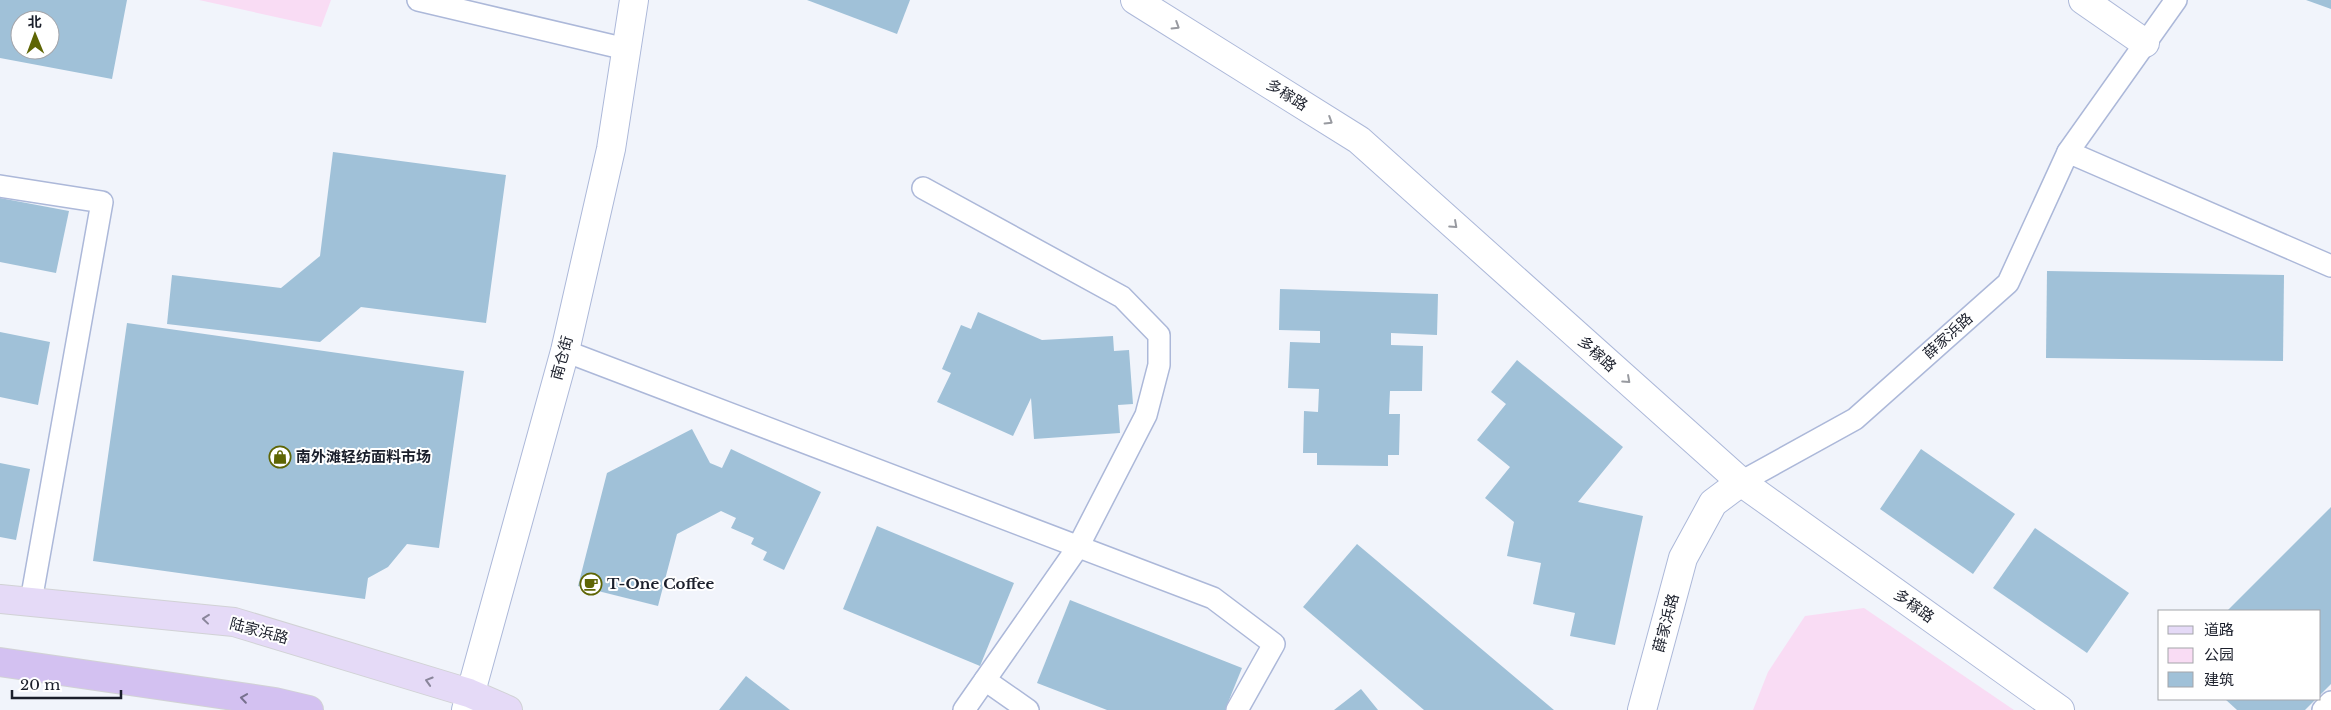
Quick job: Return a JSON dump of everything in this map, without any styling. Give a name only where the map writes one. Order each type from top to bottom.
[{"type":"highway","points":[[0,662],[275,702],[309,710]]},
{"type":"main road","name":"陆家浜路","points":[[0,599],[31,600],[234,622],[467,702],[508,710]]},
{"type":"street","name":"南仓街","points":[[467,702],[565,351],[611,149],[634,0]]},
{"type":"street","name":"多稼路","points":[[1135,0],[1359,140],[1741,482],[2060,710]]},
{"type":"street","points":[[2083,0],[2145,43]]},
{"type":"street","name":"薛家浜路","points":[[1642,710],[1683,558],[1713,503],[1741,482]]},
{"type":"lane","points":[[418,0],[626,49]]},
{"type":"lane","name":"薛家浜路","points":[[1741,482],[1855,419],[2008,283],[2068,152],[2176,0]]},
{"type":"lane","points":[[2068,152],[2331,266]]},
{"type":"lane","points":[[0,186],[102,202],[31,600]]},
{"type":"lane","points":[[923,188],[1122,297],[1159,335],[1159,365],[1146,415],[1078,547],[964,710]]},
{"type":"lane","points":[[565,351],[1213,598],[1274,644],[1238,710]]},
{"type":"lane","points":[[985,680],[1028,710]]},
{"type":"lane","points":[[2323,710],[2331,702]]},
{"type":"green space","points":[[199,0],[331,0],[321,27]]},
{"type":"green space","points":[[1864,608],[2014,710],[1753,710],[1768,672],[1805,616]]},
{"type":"building","points":[[0,0],[127,0],[112,79],[11,60],[60,60],[60,10],[10,10],[10,60],[0,58]]},
{"type":"building","points":[[807,0],[910,0],[897,34]]},
{"type":"building","points":[[2306,0],[2331,0],[2331,9]]},
{"type":"building","points":[[333,152],[506,175],[486,323],[361,307],[320,342],[167,324],[172,275],[281,288],[320,256]]},
{"type":"building","points":[[0,198],[69,211],[56,273],[0,262]]},
{"type":"building","points":[[2047,271],[2284,275],[2283,361],[2046,358]]},
{"type":"building","points":[[1280,289],[1438,294],[1437,335],[1391,333],[1391,345],[1423,346],[1422,391],[1390,391],[1389,414],[1400,414],[1399,455],[1388,455],[1388,466],[1317,465],[1317,453],[1303,453],[1304,411],[1318,412],[1319,389],[1288,388],[1290,342],[1320,343],[1320,331],[1279,330]]},
{"type":"building","points":[[978,312],[1042,340],[1113,336],[1114,351],[1129,350],[1133,404],[1118,405],[1120,433],[1034,439],[1031,398],[1013,436],[937,402],[951,373],[942,369],[961,325],[971,329]]},
{"type":"building","name":"南外滩轻纺面料市场","points":[[127,323],[464,371],[439,548],[407,544],[388,567],[368,578],[365,599],[93,561]]},
{"type":"building","points":[[0,332],[50,342],[38,405],[0,397]]},
{"type":"building","points":[[1517,360],[1623,447],[1578,502],[1643,516],[1615,645],[1570,636],[1575,613],[1533,604],[1541,563],[1507,556],[1514,522],[1485,498],[1510,467],[1477,440],[1506,404],[1491,392]]},
{"type":"building","points":[[692,429],[710,463],[722,468],[731,449],[821,492],[784,570],[763,560],[767,552],[751,544],[754,538],[731,528],[736,518],[721,511],[677,534],[658,606],[578,586],[607,473]]},
{"type":"building","points":[[1921,449],[2015,514],[1973,574],[1880,509]]},
{"type":"building","points":[[0,463],[30,469],[16,540],[0,537]]},
{"type":"building","points":[[2331,507],[2331,684],[2321,694],[2321,610],[2228,610]]},
{"type":"building","points":[[877,526],[1014,583],[980,666],[843,609]]},
{"type":"building","points":[[2035,528],[2129,593],[2087,653],[1993,588]]},
{"type":"building","points":[[1357,544],[1554,710],[1424,710],[1303,607]]},
{"type":"building","points":[[1070,600],[1242,668],[1225,710],[1107,710],[1037,683]]},
{"type":"building","points":[[746,676],[790,710],[719,710]]},
{"type":"building","points":[[1361,689],[1378,710],[1334,710]]},
{"type":"building","points":[[2226,700],[2315,700],[2305,710],[2237,710]]},
{"type":"place","name":"南外滩轻纺面料市场","points":[[280,457]]},
{"type":"place","name":"T-One Coffee","points":[[591,584]]}]
